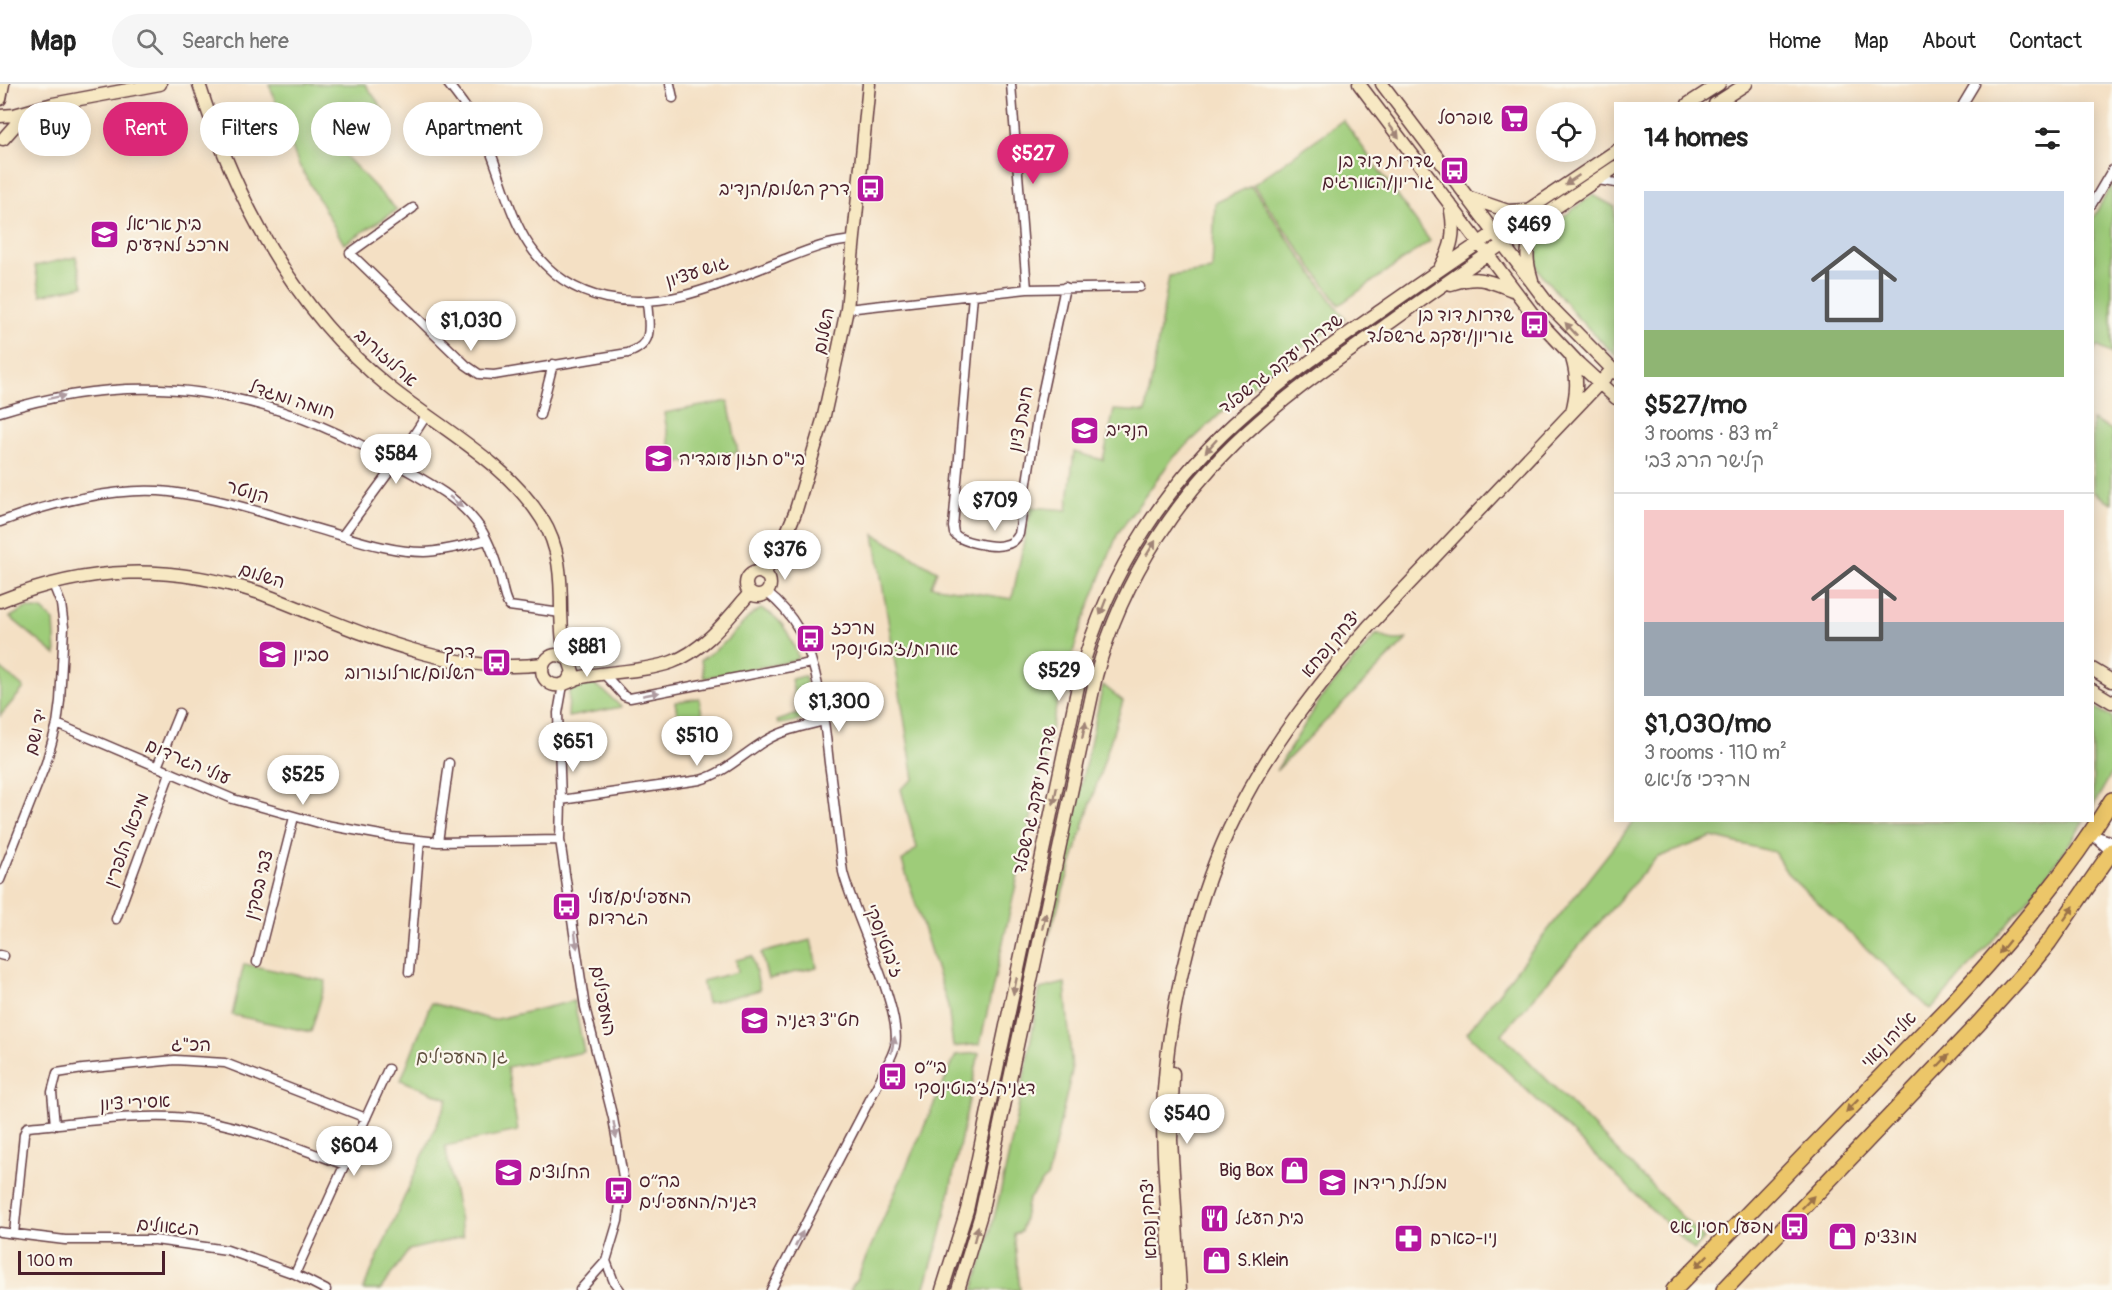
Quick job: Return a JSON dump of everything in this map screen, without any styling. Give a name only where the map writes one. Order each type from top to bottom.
[{"type":"highway","name":"אליהו נאוי","points":[[1674,1290],[1996,956],[2091,834],[2112,800]]},
{"type":"highway","points":[[1724,1290],[2024,973],[2049,942],[2112,852]]},
{"type":"street","points":[[0,99],[3,84]]},
{"type":"street","points":[[64,102],[160,84]]},
{"type":"street","name":"ארלוזורוב","points":[[199,84],[209,118],[229,166],[272,250],[305,299],[348,350],[386,385],[494,466],[520,490],[543,519],[558,558],[562,632],[564,647],[570,662]]},
{"type":"street","name":"גוש עציון","points":[[448,84],[482,133],[528,244],[542,262],[565,282],[593,295],[617,300],[647,302],[690,295],[813,248],[842,240],[855,240]]},
{"type":"street","points":[[670,84],[673,98]]},
{"type":"street","name":"השלום","points":[[764,573],[782,544],[799,502],[823,420],[847,309],[869,84]]},
{"type":"street","points":[[1011,84],[1027,289]]},
{"type":"street","points":[[1359,84],[1535,317],[1572,357],[1614,396]]},
{"type":"street","points":[[1382,84],[1533,286],[1575,334],[1614,371]]},
{"type":"street","points":[[1691,102],[1719,84]]},
{"type":"street","points":[[1718,102],[1746,84]]},
{"type":"street","points":[[1964,102],[1976,84]]},
{"type":"street","points":[[0,116],[18,114]]},
{"type":"street","points":[[1,142],[18,122]]},
{"type":"street","points":[[0,123],[1,142]]},
{"type":"street","name":"שדרות יעקב גרשפלד","points":[[942,1290],[967,1210],[1081,672],[1088,646],[1106,599],[1130,553],[1167,498],[1216,440],[1246,412],[1284,381],[1440,269],[1614,152]]},
{"type":"street","name":"שדרות יעקב גרשפלד","points":[[958,1290],[969,1259],[987,1191],[1096,676],[1120,605],[1144,561],[1179,507],[1228,451],[1293,393],[1486,254],[1614,169]]},
{"type":"street","points":[[2094,201],[2112,170]]},
{"type":"street","points":[[1597,180],[1614,183]]},
{"type":"street","points":[[1466,197],[1508,211],[1529,209]]},
{"type":"street","points":[[1440,269],[1454,235],[1450,207]]},
{"type":"street","points":[[413,208],[350,253],[466,365],[479,374],[494,375],[628,353],[638,349],[645,344],[649,334],[647,302]]},
{"type":"street","points":[[1533,286],[1528,269],[1527,245],[1545,215]]},
{"type":"street","points":[[1439,288],[1466,279],[1478,278],[1514,291]]},
{"type":"street","points":[[847,309],[1027,289],[1140,286]]},
{"type":"street","name":"חיבת ציון","points":[[973,295],[953,527],[956,538],[968,542],[1001,546],[1012,543],[1018,534],[1037,418],[1065,287]]},
{"type":"street","points":[[1572,357],[1577,374],[1572,413]]},
{"type":"street","points":[[540,414],[553,364]]},
{"type":"street","name":"יצחק נפחא","points":[[1170,1290],[1163,1140],[1164,1091],[1169,1036],[1192,935],[1235,816],[1276,747],[1321,683],[1369,626],[1614,371]]},
{"type":"street","name":"חומה ומגדל","points":[[0,411],[48,399],[104,390],[147,389],[191,391],[265,405],[299,417],[357,442],[451,497],[477,522],[487,540],[509,606],[561,613]]},
{"type":"street","points":[[342,536],[395,464],[426,416]]},
{"type":"street","name":"הנוטר","points":[[0,522],[57,504],[98,496],[167,492],[205,497],[237,505],[401,551],[424,552],[451,549],[487,540]]},
{"type":"street","name":"השלום","points":[[0,601],[73,578],[117,573],[157,572],[197,577],[233,584],[260,593],[423,653],[531,670],[546,681]]},
{"type":"street","points":[[758,572],[764,573],[770,582],[766,592],[760,595],[750,593],[746,583],[748,577],[758,572]]},
{"type":"street","name":"יד ושם","points":[[0,880],[46,763],[57,724],[64,627],[61,604],[53,584]]},
{"type":"street","name":"ז'בוטינסקי","points":[[766,592],[782,605],[798,630],[811,663],[824,721],[843,872],[894,1020],[894,1046],[829,1180],[771,1290]]},
{"type":"street","points":[[711,637],[682,650],[654,658],[583,668],[560,655],[547,660],[542,669],[546,681],[553,685],[565,684],[573,679],[674,662],[711,637],[750,593]]},
{"type":"street","name":"ארלוזורוב","points":[[547,660],[559,648],[562,632]]},
{"type":"street","name":"השלום","points":[[508,666],[547,660]]},
{"type":"street","points":[[565,684],[572,676],[570,662]]},
{"type":"street","points":[[604,674],[624,696],[630,698],[811,663]]},
{"type":"street","points":[[2094,670],[2112,681]]},
{"type":"street","name":"המעפילים","points":[[546,681],[554,691],[558,706],[560,840],[585,1007],[613,1118],[623,1177],[618,1221],[606,1261],[581,1290]]},
{"type":"street","name":"המעפילים","points":[[558,706],[565,684]]},
{"type":"street","points":[[2094,691],[2112,702]]},
{"type":"street","points":[[157,767],[179,712]]},
{"type":"street","points":[[561,800],[700,780],[719,773],[774,736],[824,721]]},
{"type":"street","name":"עולי הגרדום","points":[[57,724],[233,799],[294,817],[363,832],[438,842],[560,840]]},
{"type":"street","points":[[438,842],[449,763]]},
{"type":"street","name":"מיכאל הלפרין","points":[[116,918],[170,773]]},
{"type":"street","name":"צבי בסקין","points":[[257,962],[294,817]]},
{"type":"street","points":[[2091,834],[2112,841]]},
{"type":"street","points":[[2091,834],[2112,852]]},
{"type":"street","points":[[409,972],[420,840]]},
{"type":"street","name":"יצחק נפחא","points":[[1176,1003],[1171,1140],[1180,1290]]},
{"type":"street","name":"הכ\"ג","points":[[56,1125],[52,1092],[57,1073],[76,1069],[175,1060],[225,1063],[366,1118]]},
{"type":"street","points":[[295,1274],[388,1069]]},
{"type":"street","name":"אסירי ציון","points":[[14,1234],[24,1134],[27,1127],[163,1117],[205,1121],[257,1134],[345,1165]]},
{"type":"street","name":"הגאולים","points":[[0,1232],[65,1240],[155,1240],[227,1250],[295,1274],[326,1290]]},
{"type":"street","points":[[606,1261],[614,1282],[620,1290]]},
{"type":"green space","points":[[269,84],[365,84],[378,102],[311,102],[311,156],[346,156],[397,210],[344,244],[295,156],[299,156],[299,102],[276,102]]},
{"type":"green space","points":[[1343,120],[1430,241],[1339,305],[1253,185]]},
{"type":"green space","points":[[2112,184],[2112,354],[2097,346],[2094,350],[2094,216]]},
{"type":"green space","points":[[1251,186],[1345,319],[1287,357],[1232,403],[1172,459],[1118,533],[1081,627],[1058,699],[980,1044],[953,1047],[948,1006],[902,861],[917,848],[901,789],[914,779],[874,534],[937,571],[931,586],[1012,599],[1031,507],[1067,510],[1074,452],[1103,460],[1114,410],[1146,412],[1169,276],[1212,270],[1215,203]]},
{"type":"green space","points":[[1593,195],[1614,206],[1614,354],[1577,317],[1538,270],[1537,244],[1553,224]]},
{"type":"green space","points":[[76,257],[83,286],[41,295],[35,266]]},
{"type":"green space","points":[[728,401],[738,452],[673,464],[664,413]]},
{"type":"green space","points":[[2094,421],[2112,430],[2112,503],[2094,493]]},
{"type":"green space","points":[[26,608],[42,610],[54,621],[56,655],[10,617]]},
{"type":"green space","points":[[761,609],[780,622],[793,643],[798,658],[793,661],[704,678],[701,660],[723,644],[752,614]]},
{"type":"green space","points":[[1377,634],[1391,640],[1407,639],[1276,771],[1322,697]]},
{"type":"green space","points":[[0,668],[24,688],[0,716]]},
{"type":"green space","points":[[805,676],[812,709],[810,713],[802,719],[778,724],[777,721],[798,714],[791,679]]},
{"type":"green space","points":[[593,684],[621,707],[568,717],[569,693],[572,689]]},
{"type":"green space","points":[[1103,685],[1123,701],[1044,951]]},
{"type":"green space","points":[[699,698],[704,724],[680,729],[675,702]]},
{"type":"green space","points":[[2094,707],[2112,717],[2112,773],[2094,804]]},
{"type":"green space","points":[[1633,822],[2083,822],[2031,895],[1931,1010],[1787,873],[1774,852],[1712,837],[1656,858],[1502,1034],[1704,1239],[1694,1250],[1467,1033]]},
{"type":"green space","points":[[811,940],[817,967],[768,979],[761,953]]},
{"type":"green space","points":[[752,956],[760,990],[707,1003],[702,981],[738,972],[736,960]]},
{"type":"green space","points":[[244,964],[326,981],[311,1032],[232,1015]]},
{"type":"green space","points":[[1065,983],[1072,1071],[1048,1176],[1028,1200],[1021,1232],[1014,1234],[1020,1290],[973,1290],[1004,1178],[1040,989]]},
{"type":"green space","name":"גן המעפילים","points":[[574,1001],[584,1052],[507,1067],[518,1131],[445,1146],[463,1237],[409,1250],[380,1290],[363,1290],[448,1099],[401,1080],[431,1003],[493,1020]]},
{"type":"green space","points":[[979,1053],[941,1233],[924,1290],[850,1290],[956,1055]]},
{"type":"place","name":"שופרסל","points":[[1514,118]]},
{"type":"place","name":"שדרות דוד בן גוריון/האורגים","points":[[1455,171]]},
{"type":"place","name":"דרך השלום/הנדיב","points":[[871,189]]},
{"type":"place","name":"בית אריאל מרכז למדעים","points":[[105,234]]},
{"type":"place","name":"שדרות דוד בן גוריון/יעקב גרשפלד","points":[[1535,325]]},
{"type":"place","name":"הנדיב","points":[[1085,430]]},
{"type":"place","name":"בי\"ס חזון עובדיה","points":[[658,459]]},
{"type":"place","name":"מרכז אורות/ז׳בוטינסקי","points":[[810,638]]},
{"type":"place","name":"סביון","points":[[272,655]]},
{"type":"place","name":"דרך השלום/ארלוזורוב","points":[[496,662]]},
{"type":"place","name":"המעפילים/עולי הגרדום","points":[[567,907]]},
{"type":"place","name":"חט''צ דגניה","points":[[755,1020]]},
{"type":"place","name":"בי״ס דגניה/ז׳בוטינסקי","points":[[893,1077]]},
{"type":"place","name":"Big Box","points":[[1295,1170]]},
{"type":"place","name":"החלוצים","points":[[508,1172]]},
{"type":"place","name":"מכללת רידמן","points":[[1332,1183]]},
{"type":"place","name":"בה״ס דגניה/המעפילים","points":[[618,1191]]},
{"type":"place","name":"בית העגל","points":[[1214,1218]]},
{"type":"place","name":"מפעל חסין אש","points":[[1795,1227]]},
{"type":"place","name":"מוצצים","points":[[1843,1237]]},
{"type":"place","name":"ניו-פארם","points":[[1409,1238]]},
{"type":"place","name":"S.Klein","points":[[1216,1260]]}]
